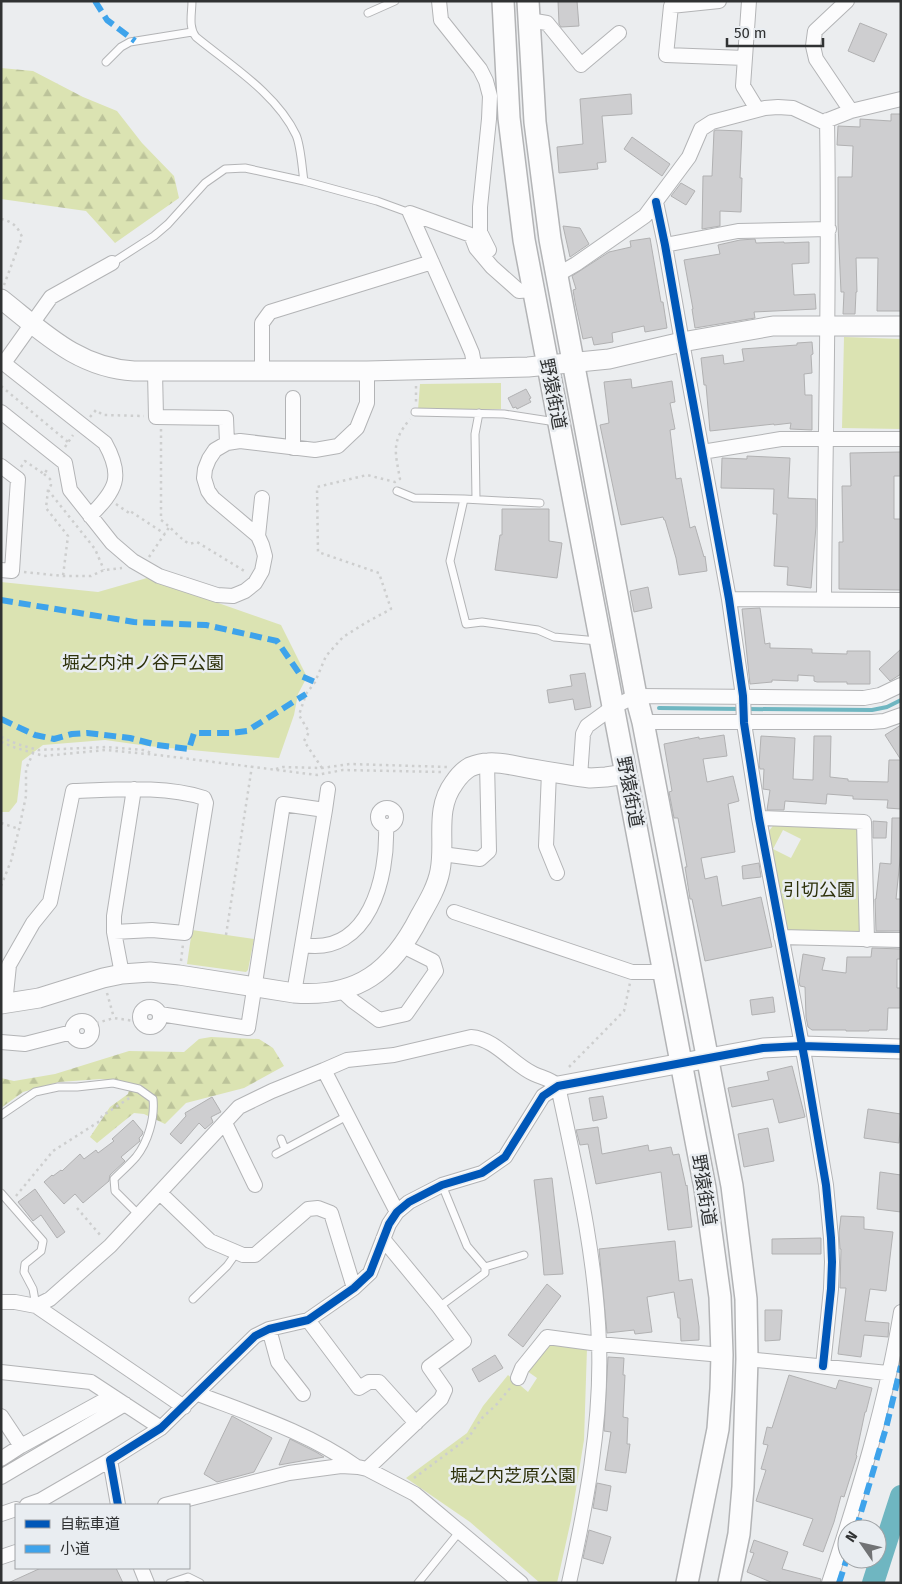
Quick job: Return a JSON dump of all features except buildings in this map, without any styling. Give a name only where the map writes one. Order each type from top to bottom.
[{"type":"main road","name":"野猿街道","points":[[503,1],[499,119],[534,290],[706,1188],[720,1297],[722,1355],[718,1429],[687,1583]]},
{"type":"main road","name":"野猿街道","points":[[529,11],[536,130],[549,229],[636,696],[643,722],[732,1186],[746,1298],[747,1359],[743,1487],[739,1534],[729,1583]]},
{"type":"street","points":[[439,1],[440,20],[480,70],[486,81],[499,119],[480,207],[480,232],[489,250]]},
{"type":"street","points":[[720,1],[672,6],[666,56],[745,58]]},
{"type":"street","points":[[749,1],[743,86],[757,109]]},
{"type":"street","points":[[847,1],[815,31],[813,46],[816,59],[851,111]]},
{"type":"street","points":[[529,11],[547,23],[581,65],[619,34]]},
{"type":"street","points":[[557,275],[645,216],[689,156],[701,129],[712,122],[757,109],[778,107],[793,108],[819,121],[827,120],[838,114],[901,98]]},
{"type":"street","points":[[824,599],[826,325],[829,230],[827,120]]},
{"type":"street","points":[[656,202],[666,245],[729,599],[743,696],[744,723],[759,818],[823,1160],[832,1238],[831,1289],[823,1366]]},
{"type":"street","points":[[410,213],[472,235],[476,248],[492,267],[519,291],[534,290]]},
{"type":"street","points":[[410,213],[472,353],[475,369]]},
{"type":"street","points":[[666,245],[738,231],[829,230]]},
{"type":"street","points":[[262,371],[262,323],[270,312],[432,262]]},
{"type":"street","points":[[90,516],[107,498],[115,483],[116,473],[113,457],[105,443],[2,362],[51,297],[112,263]]},
{"type":"street","points":[[2,293],[32,323],[62,347],[82,358],[102,367],[155,372],[367,371],[548,366],[609,359],[682,342],[773,326],[901,326]]},
{"type":"street","points":[[1,412],[65,462],[70,490],[112,543],[133,561],[159,576],[217,596],[234,596],[245,591],[255,583],[262,572],[264,556],[262,545],[258,536],[213,498],[208,491],[204,478],[208,459],[215,450],[227,443],[240,441],[315,450],[338,446],[357,428],[367,403],[367,371]]},
{"type":"street","points":[[155,372],[159,417],[226,418],[227,443]]},
{"type":"street","points":[[293,398],[293,448]]},
{"type":"street","points":[[702,452],[781,439],[901,439]]},
{"type":"street","points":[[1,466],[18,479],[12,571],[1,570]]},
{"type":"street","points":[[258,536],[262,498]]},
{"type":"street","points":[[729,599],[901,600]]},
{"type":"street","points":[[580,777],[583,734],[587,726],[613,707],[636,696],[864,698],[880,695],[901,685]]},
{"type":"street","points":[[643,722],[872,722],[884,721],[901,715]]},
{"type":"street","points":[[114,932],[152,930],[185,933],[206,803],[204,798],[196,795],[175,792],[134,789],[73,791],[50,902],[33,923],[9,965],[3,1004],[39,998],[103,978],[122,974],[150,972],[294,993],[329,993],[341,990],[366,980],[389,963],[403,946],[427,904],[440,871],[442,810],[444,802],[462,773],[470,767],[487,762],[580,777],[606,777],[626,774]]},
{"type":"street","points":[[442,854],[480,859],[489,851],[487,762]]},
{"type":"street","points":[[549,772],[546,846],[557,874]]},
{"type":"street","points":[[122,974],[114,932],[114,916],[134,789]]},
{"type":"street","points":[[294,993],[328,789]]},
{"type":"street","points":[[141,1022],[146,1027],[156,1026],[160,1021],[160,1014],[248,1028],[284,804],[325,810]]},
{"type":"street","points":[[759,818],[864,822],[867,940]]},
{"type":"street","points":[[303,945],[325,946],[338,942],[348,936],[364,921],[374,898],[385,863],[386,826]]},
{"type":"street","points":[[454,912],[632,972],[664,972]]},
{"type":"street","points":[[780,937],[901,940]]},
{"type":"street","points":[[341,990],[352,1001],[380,1020],[406,1014],[436,971],[433,961],[403,946]]},
{"type":"street","points":[[1,1042],[25,1044],[72,1032],[78,1040],[84,1041],[88,1040],[92,1035],[93,1031],[90,1025]]},
{"type":"street","points":[[36,1306],[50,1299],[110,1246],[239,1107],[272,1091],[347,1060],[394,1055],[471,1037],[487,1042],[533,1074],[555,1083],[763,1048],[802,1046],[901,1049]]},
{"type":"street","points":[[324,1070],[397,1212]]},
{"type":"street","points":[[29,1504],[41,1500],[161,1428],[198,1394],[255,1336],[269,1329],[308,1320],[354,1288],[370,1273],[389,1224],[397,1212],[408,1202],[442,1185],[482,1173],[505,1156],[542,1096],[555,1083]]},
{"type":"street","points":[[555,1083],[591,1247],[599,1344],[599,1391],[594,1439],[582,1521],[569,1583]]},
{"type":"street","points":[[225,1123],[255,1185]]},
{"type":"street","points":[[160,1193],[210,1241],[242,1255],[255,1255],[308,1209],[318,1208],[331,1213],[354,1288]]},
{"type":"street","points":[[169,1504],[290,1473],[341,1466],[363,1468],[441,1399],[445,1390],[429,1367],[464,1341],[439,1307],[383,1239]]},
{"type":"street","points":[[1,1302],[15,1302],[36,1306],[184,1406]]},
{"type":"street","points":[[828,1583],[872,1441],[901,1312]]},
{"type":"street","points":[[308,1320],[359,1388],[370,1382],[379,1382],[416,1422]]},
{"type":"street","points":[[269,1329],[278,1362],[303,1394]]},
{"type":"street","points":[[518,1378],[522,1368],[547,1336],[599,1344],[722,1355]]},
{"type":"street","points":[[747,1359],[888,1373]]},
{"type":"street","points":[[1,1372],[91,1382],[161,1428]]},
{"type":"street","points":[[198,1394],[301,1434],[337,1452],[363,1468],[402,1486],[415,1494],[521,1583]]},
{"type":"street","points":[[1,1459],[112,1396]]},
{"type":"street","points":[[1,1477],[125,1404]]},
{"type":"street","points":[[1,1416],[21,1446]]},
{"type":"street","points":[[110,1460],[118,1504]]},
{"type":"street","points":[[1,1514],[15,1509]]},
{"type":"street","points":[[1,1556],[15,1552]]},
{"type":"street","points":[[141,1569],[147,1583]]},
{"type":"lane","points":[[192,1],[192,32],[264,92],[278,107],[297,137],[304,181]]},
{"type":"lane","points":[[368,13],[393,2]]},
{"type":"lane","points":[[106,62],[121,47],[130,42],[192,32]]},
{"type":"lane","points":[[112,263],[154,236],[168,224],[205,183],[225,169],[245,168],[304,181],[377,201],[410,213]]},
{"type":"lane","points":[[415,412],[504,414],[559,423]]},
{"type":"lane","points":[[476,499],[475,434],[479,413]]},
{"type":"lane","points":[[397,491],[414,498],[540,503]]},
{"type":"lane","points":[[464,499],[450,561],[466,624],[482,622],[538,630],[554,637],[601,642]]},
{"type":"lane","points":[[1,1115],[35,1092],[58,1087],[113,1083],[139,1089],[153,1098],[152,1122],[144,1142],[136,1156],[114,1179],[115,1191],[139,1215]]},
{"type":"lane","points":[[276,1154],[347,1116]]},
{"type":"lane","points":[[281,1139],[285,1149]]},
{"type":"lane","points":[[439,1307],[485,1273],[485,1266],[467,1246],[442,1185]]},
{"type":"lane","points":[[1,1193],[43,1241],[41,1250],[25,1264],[24,1272],[33,1289],[36,1306]]},
{"type":"lane","points":[[193,1299],[227,1266],[237,1252]]},
{"type":"lane","points":[[485,1266],[524,1255]]},
{"type":"lane","points":[[418,1583],[460,1531]]},
{"type":"lane","points":[[170,1583],[188,1577],[200,1583]]},
{"type":"path","points":[[1,219],[12,222],[20,230],[22,237],[2,293]]},
{"type":"path","points":[[322,768],[304,741],[309,732],[299,715],[306,694],[315,682],[326,656],[343,637],[391,609],[379,573],[318,552],[317,487],[368,475],[394,482],[400,479],[394,449],[403,426],[415,412],[417,400],[415,369]]},
{"type":"path","points":[[1,386],[68,442]]},
{"type":"path","points":[[103,415],[159,417],[161,520],[170,526],[178,537],[189,544],[197,542],[257,579]]},
{"type":"path","points":[[44,474],[50,479],[52,485],[48,490],[46,508],[68,536],[63,576]]},
{"type":"path","points":[[48,490],[95,549],[104,570]]},
{"type":"path","points":[[107,498],[129,512],[130,510],[165,534]]},
{"type":"path","points":[[143,566],[170,526]]},
{"type":"path","points":[[34,573],[91,576],[104,570],[124,567]]},
{"type":"path","points":[[1,737],[38,750],[107,747],[143,750],[158,755]]},
{"type":"path","points":[[1,742],[44,756],[105,750],[316,775],[343,770],[462,773]]},
{"type":"path","points":[[1,886],[11,861],[19,829],[26,796],[26,769],[33,753]]},
{"type":"path","points":[[274,769],[322,768],[350,764],[451,768],[462,773]]},
{"type":"path","points":[[226,935],[252,766]]},
{"type":"path","points":[[1,823],[19,829]]},
{"type":"path","points":[[179,975],[185,933]]},
{"type":"path","points":[[555,1083],[624,1011],[632,972]]},
{"type":"path","points":[[103,978],[114,1018]]},
{"type":"path","points":[[90,1025],[114,1018],[141,1022]]},
{"type":"path","points":[[12,1204],[20,1190],[53,1151],[100,1121],[102,1116],[133,1096],[139,1089]]},
{"type":"path","points":[[77,1208],[110,1246]]},
{"type":"path","points":[[402,1486],[468,1438],[482,1418],[497,1404],[518,1378]]},
{"type":"green space","points":[[1,68],[33,71],[83,97],[117,111],[142,143],[174,176],[179,198],[115,243],[86,211],[1,199]]},
{"type":"green space","points":[[844,337],[901,339],[901,429],[842,428]]},
{"type":"green space","points":[[501,383],[501,409],[418,410],[420,384]]},
{"type":"green space","name":"堀之内沖ノ谷戸公園","points":[[147,578],[281,625],[307,677],[298,694],[294,715],[279,758],[148,746],[105,740],[43,745],[22,761],[17,802],[9,812],[1,812],[1,582],[98,592]]},
{"type":"green space","name":"引切公園","points":[[775,823],[857,828],[861,932],[784,931],[769,831]],"holes":[[[783,830],[801,839],[791,858],[773,849]]]},
{"type":"green space","points":[[192,930],[254,939],[248,970],[246,972],[187,964]]},
{"type":"green space","points":[[211,1037],[259,1039],[273,1048],[284,1066],[244,1088],[186,1103],[165,1124],[144,1114],[134,1113],[97,1143],[90,1137],[110,1107],[128,1094],[131,1083],[101,1079],[59,1082],[23,1092],[1,1108],[1,1078],[14,1081],[55,1074],[129,1051],[184,1052],[199,1039]]},
{"type":"green space","name":"堀之内芝原公園","points":[[549,1343],[587,1348],[584,1440],[571,1520],[557,1583],[540,1583],[470,1522],[406,1478],[467,1433],[483,1406],[508,1375],[528,1392],[537,1378],[527,1371]]},
{"type":"waterway","points":[[747,709],[872,710],[887,707],[901,700]]},
{"type":"waterway","points":[[659,708],[740,709]]},
{"type":"waterway","points":[[873,1583],[901,1496]]},
{"type":"marked path","points":[[95,1],[107,20],[135,41]]},
{"type":"marked path","points":[[1,600],[134,622],[206,625],[277,641],[301,676],[315,682]]},
{"type":"marked path","points":[[1,719],[35,735],[54,739],[72,734],[87,733],[130,738],[157,745],[189,749],[194,733],[247,731],[306,694]]},
{"type":"marked path","points":[[859,1519],[886,1428],[901,1366]]},
{"type":"marked path","points":[[839,1583],[843,1569]]},
{"type":"cycle path","points":[[656,202],[729,599],[743,696],[744,723],[759,818],[805,1061],[826,1185],[832,1262],[823,1366]]},
{"type":"cycle path","points":[[118,1504],[110,1460],[161,1428],[255,1336],[269,1329],[308,1320],[354,1288],[370,1273],[389,1224],[397,1212],[409,1202],[442,1185],[482,1173],[505,1157],[543,1096],[558,1086],[763,1048],[802,1046],[901,1049]]}]
